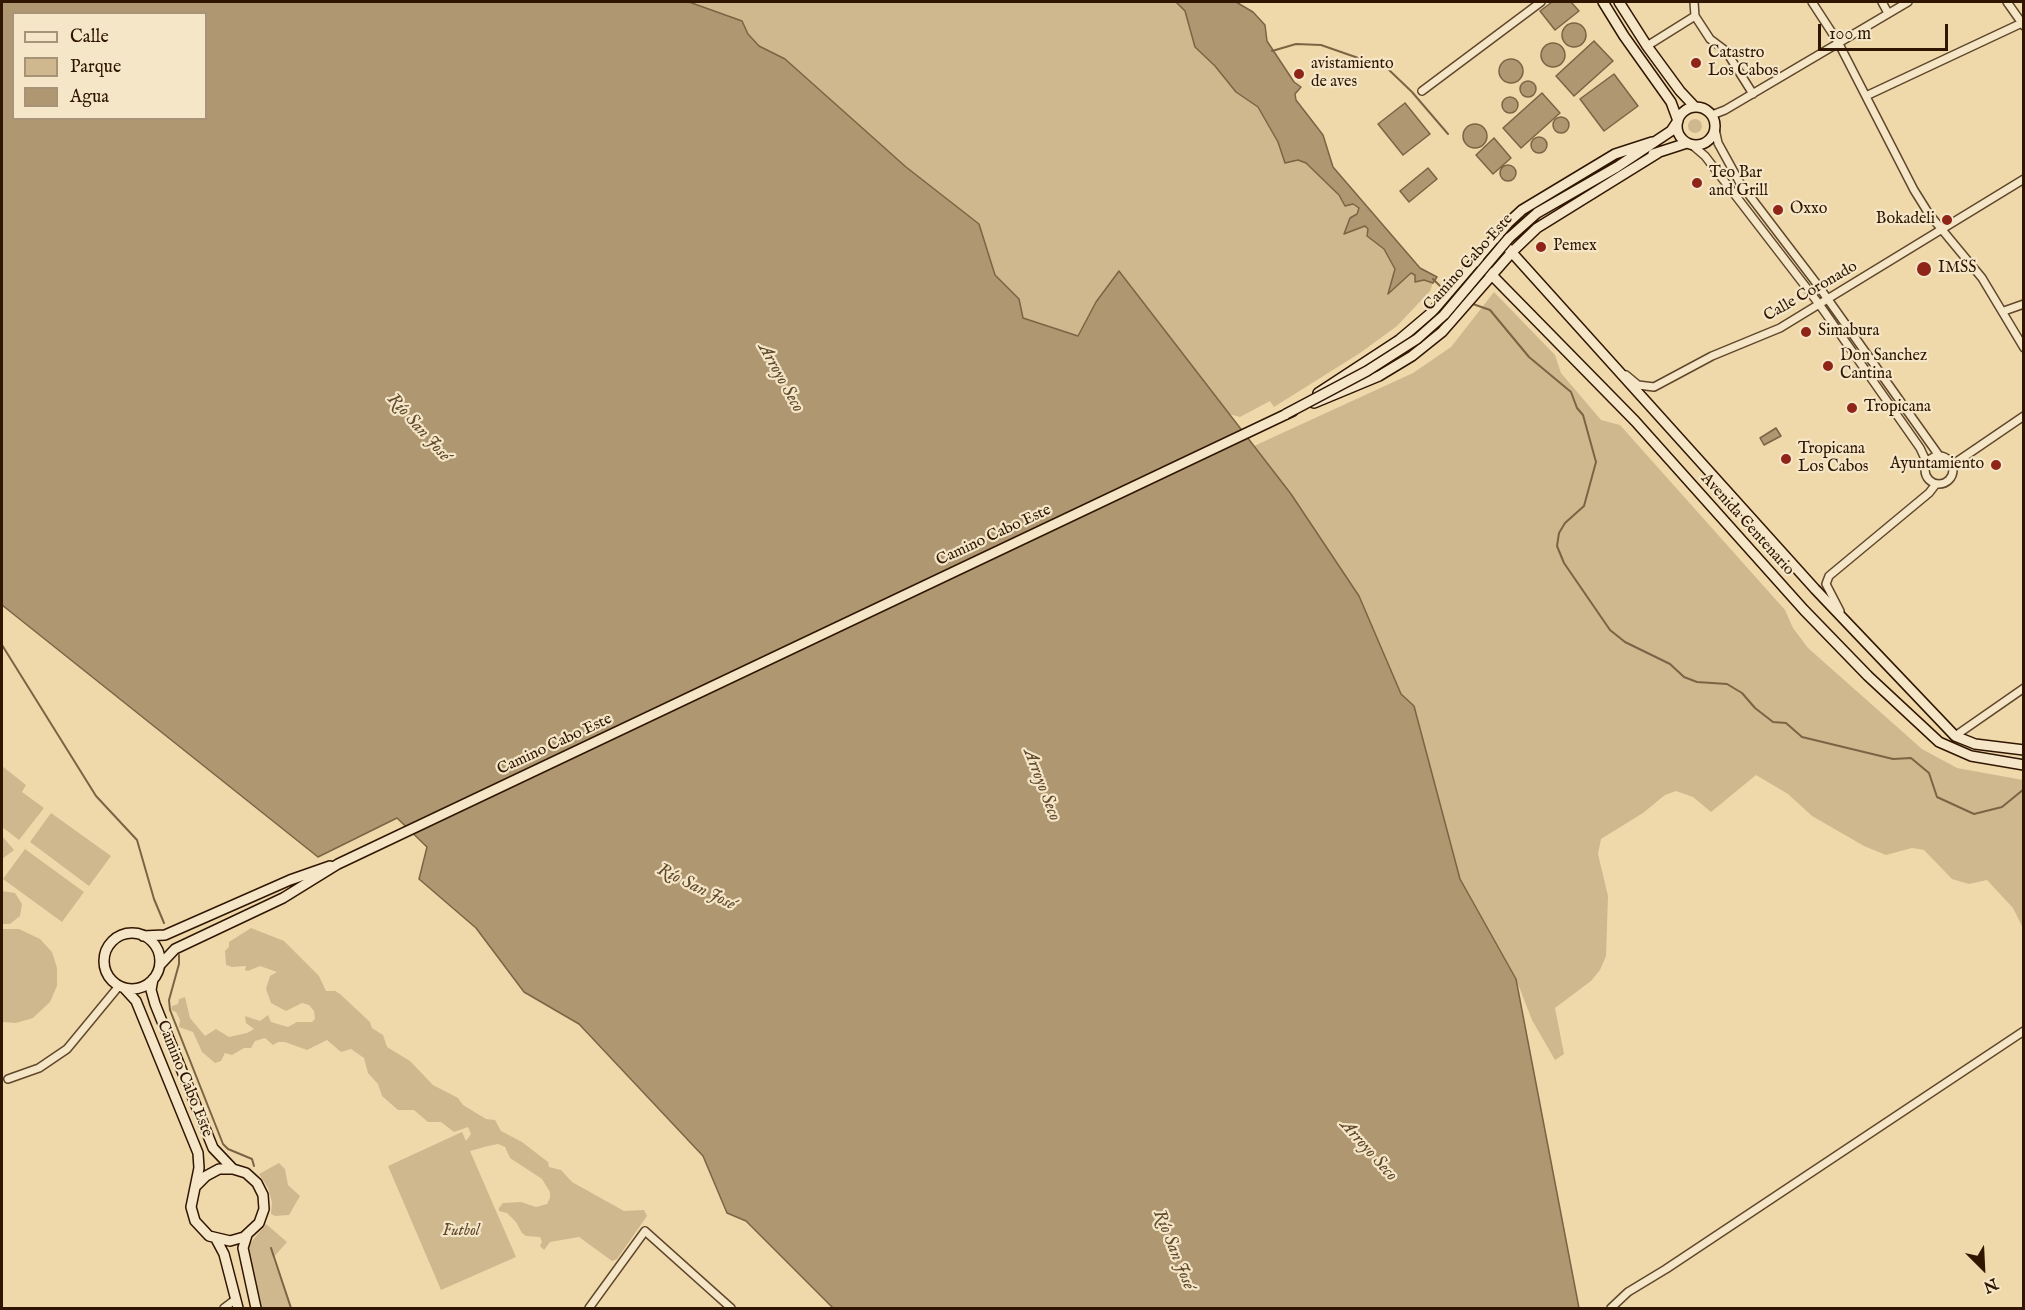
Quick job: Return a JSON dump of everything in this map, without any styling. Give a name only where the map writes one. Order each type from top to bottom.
[{"type":"main road","points":[[1603,2],[1671,102],[1679,133],[1689,143],[1706,142],[1715,129],[1712,115],[1705,109],[1695,107],[1684,111],[1678,122]]},
{"type":"main road","points":[[1619,2],[1647,46],[1680,91],[1695,107]]},
{"type":"main road","points":[[1624,36],[1636,29]]},
{"type":"main road","name":"Camino Cabo Este","points":[[159,965],[175,949],[283,898],[338,864],[1286,414],[1367,371],[1417,339],[1444,315],[1509,238],[1541,211],[1671,131],[1678,122]]},
{"type":"main road","points":[[1286,414],[1410,331],[1438,307],[1497,236],[1532,203],[1615,154],[1652,142]]},
{"type":"main road","name":"Camino Cabo Este","points":[[1617,166],[1689,143]]},
{"type":"main road","points":[[1286,414],[1365,382],[1401,364],[1442,332],[1512,252],[1551,218],[1658,153]]},
{"type":"main road","name":"Avenida Centenario","points":[[1497,236],[1607,360],[1955,736],[1975,744],[2024,750]]},
{"type":"main road","name":"Avenida Centenario","points":[[1477,260],[1635,421],[1804,609],[1868,676],[1939,742],[1971,756],[2024,765]]},
{"type":"main road","name":"Camino Cabo Este","points":[[143,936],[155,937],[169,934],[290,879],[338,864]]},
{"type":"main road","points":[[132,933],[143,936],[155,945],[159,965],[153,979],[137,989],[122,987],[109,978],[104,967],[106,949],[120,936],[132,933]]},
{"type":"main road","name":"Camino Cabo Este","points":[[153,979],[151,990],[154,1004],[213,1148],[233,1169]]},
{"type":"main road","name":"Camino Cabo Este","points":[[122,987],[136,1001],[198,1153],[196,1186]]},
{"type":"main road","points":[[247,1235],[230,1241],[216,1239],[204,1232],[195,1221],[191,1207],[196,1186],[212,1172],[233,1169],[252,1177],[263,1195],[262,1216],[247,1235],[243,1248],[256,1308]]},
{"type":"main road","points":[[216,1239],[224,1254],[237,1304]]},
{"type":"street","points":[[1422,91],[1541,2]]},
{"type":"street","points":[[1694,2],[1695,16],[1710,39],[1726,51],[1753,94]]},
{"type":"street","points":[[1812,2],[1838,42],[1914,190],[2004,311],[2024,348]]},
{"type":"street","points":[[1882,2],[1888,13]]},
{"type":"street","points":[[1712,115],[1753,94],[1908,2]]},
{"type":"street","points":[[1866,96],[2023,24],[2007,2]]},
{"type":"street","points":[[1647,46],[1695,16]]},
{"type":"street","points":[[1715,129],[1718,143],[1740,183],[1941,457],[1952,465]]},
{"type":"street","points":[[1689,143],[1707,158],[1819,304],[1920,448],[1927,463],[1926,476],[1936,484],[1945,483],[1951,478],[1952,465]]},
{"type":"street","name":"Calle Coronado","points":[[1607,360],[1638,385],[1653,387],[1712,356],[1779,328],[2024,179]]},
{"type":"street","points":[[2004,311],[2024,304]]},
{"type":"street","points":[[1952,465],[2024,416]]},
{"type":"street","points":[[1927,463],[1941,457]]},
{"type":"street","points":[[1841,614],[1826,584],[1829,576],[1929,493],[1936,484]]},
{"type":"street","points":[[1955,736],[2024,688]]},
{"type":"street","points":[[8,1079],[39,1068],[67,1049],[122,987]]},
{"type":"street","points":[[1611,1308],[1628,1292],[2024,1031]]},
{"type":"street","points":[[589,1308],[645,1231],[731,1308]]},
{"type":"street","points":[[224,1308],[237,1304]]},
{"type":"green space","points":[[2,2],[1176,2],[1185,11],[1195,47],[1215,66],[1236,92],[1258,107],[1278,142],[1285,163],[1298,160],[1306,163],[1339,195],[1345,206],[1353,204],[1359,208],[1345,234],[1365,226],[1368,229],[1367,236],[1384,249],[1395,269],[1388,293],[1412,273],[1433,283],[1430,291],[1397,326],[1360,353],[1274,407],[1270,401],[1240,417],[1229,414],[1120,271],[1096,302],[1078,336],[1023,318],[1019,299],[995,275],[979,224],[906,167],[816,88],[415,809],[318,857],[2,605],[2,235],[203,120],[207,120],[207,12],[12,12]]},
{"type":"green space","points":[[1692,119],[1698,119],[1702,126],[1698,133],[1692,133],[1688,129],[1688,123]]},
{"type":"green space","points":[[1494,292],[1555,355],[1561,373],[1601,420],[1620,425],[1785,610],[1793,628],[1808,648],[1922,749],[1957,768],[2023,780],[2023,928],[2013,908],[1987,880],[1969,884],[1952,879],[1924,850],[1912,848],[1886,855],[1864,846],[1812,816],[1788,794],[1756,775],[1711,812],[1693,797],[1676,791],[1665,795],[1643,813],[1601,839],[1598,854],[1608,896],[1606,956],[1600,970],[1591,981],[1555,1008],[1564,1054],[1555,1060],[1532,1020],[1516,979],[1460,879],[1414,706],[1401,694],[1359,596],[1291,494],[1254,446],[1413,373],[1451,347]]},
{"type":"green space","points":[[2,766],[26,785],[22,792],[44,808],[19,840],[2,827]]},
{"type":"green space","points":[[51,813],[111,856],[89,886],[30,842]]},
{"type":"green space","points":[[2,836],[14,850],[2,859]]},
{"type":"green space","points":[[25,849],[84,892],[62,922],[3,879]]},
{"type":"green space","points":[[2,891],[15,893],[22,904],[20,916],[10,924],[2,924]]},
{"type":"green space","name":"Futbol","points":[[251,928],[284,941],[319,976],[326,991],[335,991],[340,994],[370,1022],[372,1028],[383,1035],[387,1047],[410,1061],[433,1085],[458,1098],[463,1105],[486,1119],[495,1120],[501,1131],[522,1142],[548,1162],[549,1167],[561,1170],[572,1182],[624,1211],[644,1210],[647,1216],[617,1259],[612,1261],[579,1237],[550,1242],[544,1250],[540,1246],[542,1242],[540,1237],[526,1236],[507,1213],[499,1211],[503,1203],[521,1202],[536,1207],[547,1204],[550,1192],[542,1179],[510,1158],[505,1147],[498,1144],[470,1151],[516,1257],[441,1290],[388,1166],[462,1132],[466,1141],[471,1134],[468,1127],[454,1132],[441,1122],[428,1122],[414,1110],[398,1110],[382,1096],[378,1084],[368,1073],[364,1058],[351,1049],[341,1052],[327,1040],[307,1050],[285,1042],[273,1045],[265,1038],[255,1041],[251,1048],[244,1048],[232,1055],[225,1053],[221,1061],[215,1063],[202,1052],[193,1032],[179,1027],[180,1020],[176,1012],[171,1010],[172,1006],[178,1004],[179,999],[185,997],[190,1018],[205,1036],[216,1029],[229,1037],[247,1033],[254,1029],[246,1023],[245,1016],[260,1021],[268,1015],[271,1022],[288,1027],[297,1022],[312,1022],[315,1019],[314,1011],[309,1005],[302,1003],[286,1011],[271,1003],[266,989],[270,976],[277,972],[260,966],[248,971],[245,970],[246,966],[226,965],[225,951],[229,947],[229,942]]},
{"type":"green space","points":[[2,929],[19,929],[40,939],[52,952],[57,968],[57,986],[50,1002],[33,1018],[16,1023],[2,1022]]},
{"type":"green space","points":[[279,1163],[285,1169],[288,1185],[300,1196],[289,1215],[275,1216],[271,1214],[272,1202],[268,1188],[259,1174]]},
{"type":"green space","points":[[266,1224],[287,1242],[273,1258],[291,1308],[261,1308],[248,1246]]},
{"type":"water","points":[[2,2],[689,2],[742,21],[748,34],[759,46],[785,59],[906,167],[979,224],[995,275],[1019,299],[1023,318],[1078,336],[1096,302],[1119,271],[1291,494],[1359,596],[1401,694],[1414,706],[1460,879],[1516,979],[1579,1308],[833,1308],[746,1221],[727,1213],[703,1156],[579,1024],[524,992],[476,928],[419,879],[427,847],[397,818],[318,857],[2,605]]},
{"type":"water","points":[[1176,2],[1236,2],[1253,12],[1265,25],[1267,41],[1294,82],[1301,87],[1295,94],[1296,100],[1323,135],[1333,167],[1420,268],[1437,277],[1433,283],[1424,280],[1415,282],[1415,275],[1411,273],[1388,294],[1395,269],[1384,249],[1367,236],[1368,229],[1365,226],[1344,234],[1350,218],[1357,214],[1359,208],[1353,204],[1345,206],[1339,195],[1306,163],[1298,160],[1285,163],[1278,142],[1258,107],[1236,92],[1215,66],[1195,47],[1185,11]]},
{"type":"water","points":[[1552,2],[1571,2],[1579,11],[1555,30],[1540,11]]},
{"type":"water","points":[[1574,23],[1583,26],[1586,35],[1583,44],[1574,47],[1565,44],[1562,35],[1565,26]]},
{"type":"water","points":[[1594,41],[1613,61],[1574,96],[1556,76]]},
{"type":"water","points":[[1553,43],[1562,46],[1565,55],[1562,64],[1553,67],[1544,64],[1541,55],[1544,46]]},
{"type":"water","points":[[1511,59],[1520,62],[1523,71],[1520,80],[1511,83],[1502,80],[1499,71],[1502,62]]},
{"type":"water","points":[[1614,74],[1638,106],[1604,131],[1580,99]]},
{"type":"water","points":[[1525,81],[1531,81],[1536,89],[1534,95],[1525,97],[1520,92],[1520,86]]},
{"type":"water","points":[[1542,93],[1560,113],[1521,148],[1503,128]]},
{"type":"water","points":[[1507,97],[1513,97],[1518,105],[1516,111],[1507,113],[1502,108],[1502,102]]},
{"type":"water","points":[[1405,103],[1430,134],[1403,155],[1378,124]]},
{"type":"water","points":[[1558,117],[1564,117],[1569,125],[1567,131],[1558,133],[1553,128],[1553,122]]},
{"type":"water","points":[[1475,124],[1484,127],[1487,136],[1484,145],[1475,148],[1466,145],[1463,136],[1466,127]]},
{"type":"water","points":[[1536,137],[1542,137],[1547,145],[1545,151],[1536,153],[1531,148],[1531,142]]},
{"type":"water","points":[[1494,138],[1511,158],[1493,174],[1476,155]]},
{"type":"water","points":[[1505,165],[1511,165],[1516,173],[1514,179],[1505,181],[1500,176],[1500,170]]},
{"type":"water","points":[[1428,168],[1437,179],[1409,202],[1400,191]]},
{"type":"water","points":[[1776,428],[1781,436],[1764,445],[1760,438]]},
{"type":"waterway","points":[[1272,51],[1296,44],[1321,45],[1387,68],[1412,92],[1448,134]]},
{"type":"waterway","points":[[1433,279],[1446,292]]},
{"type":"waterway","points":[[1470,303],[1490,310],[1529,357],[1571,392],[1577,408],[1583,415],[1596,462],[1584,506],[1565,523],[1559,533],[1557,546],[1564,563],[1610,630],[1625,642],[1670,664],[1684,677],[1697,682],[1727,684],[1742,693],[1755,708],[1773,722],[1786,723],[1802,737],[1893,759],[1911,758],[1929,773],[1937,797],[1974,814],[2002,807],[2024,789]]},
{"type":"waterway","points":[[2,645],[96,796],[137,840],[154,899],[164,923]]},
{"type":"waterway","points":[[179,955],[179,964],[169,1000],[170,1010],[223,1144],[228,1149],[252,1159],[254,1166]]},
{"type":"waterway","points":[[271,1248],[291,1308]]},
{"type":"place","name":"Catastro Los Cabos","points":[[1696,63]]},
{"type":"place","name":"avistamiento de aves","points":[[1299,74]]},
{"type":"place","name":"Teo Bar and Grill","points":[[1697,183]]},
{"type":"place","name":"Oxxo","points":[[1778,210]]},
{"type":"place","name":"Bokadeli","points":[[1947,220]]},
{"type":"place","name":"Pemex","points":[[1541,247]]},
{"type":"place","name":"IMSS","points":[[1924,269]]},
{"type":"place","name":"Simabura","points":[[1806,332]]},
{"type":"place","name":"Don Sanchez Cantina","points":[[1828,366]]},
{"type":"place","name":"Tropicana","points":[[1852,408]]},
{"type":"place","name":"Tropicana Los Cabos","points":[[1786,459]]},
{"type":"place","name":"Ayuntamiento","points":[[1996,465]]},
{"type":"water label","name":"Arroyo Seco","points":[[780,378]]},
{"type":"water label","name":"Río San José","points":[[418,428]]},
{"type":"water label","name":"Arroyo Seco","points":[[1041,785]]},
{"type":"water label","name":"Río San José","points":[[696,888]]},
{"type":"water label","name":"Arroyo Seco","points":[[1368,1151]]},
{"type":"water label","name":"Río San José","points":[[1173,1250]]}]
